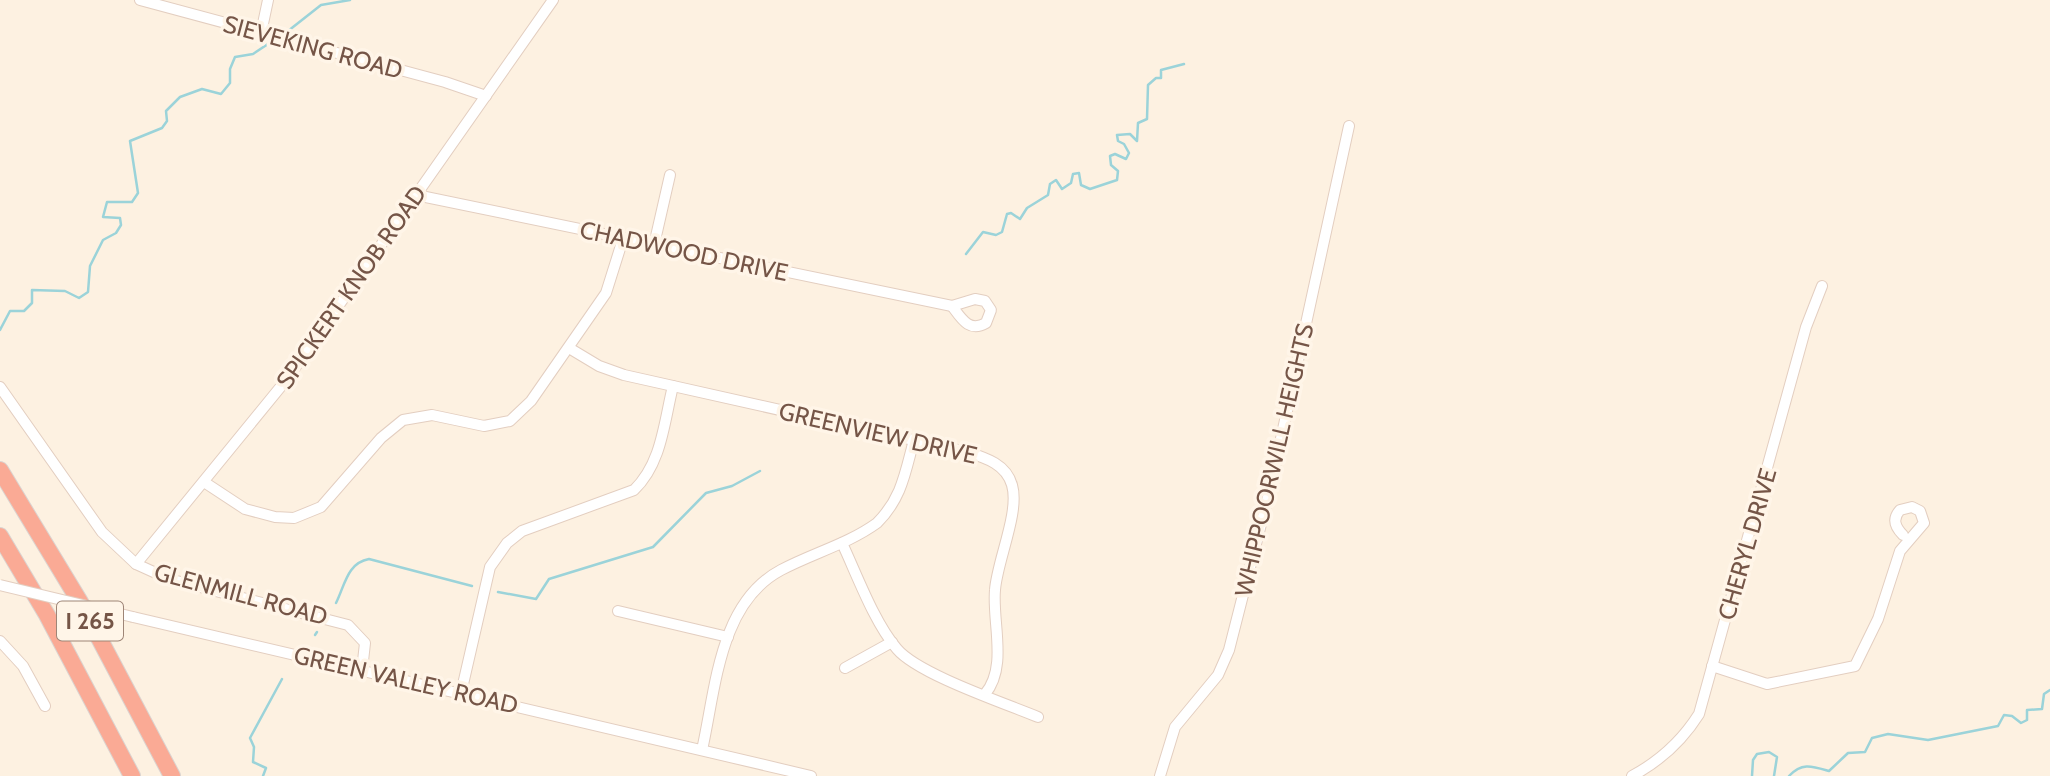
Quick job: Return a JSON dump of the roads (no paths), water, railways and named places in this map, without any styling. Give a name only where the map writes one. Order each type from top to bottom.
[{"type":"highway","name":"I 265","points":[[0,470],[80,602],[172,776]]},
{"type":"highway","name":"I 265","points":[[0,536],[47,615],[132,776]]},
{"type":"street","name":"SIEVEKING ROAD","points":[[140,0],[445,82],[486,96]]},
{"type":"street","points":[[261,33],[268,0]]},
{"type":"street","name":"SPICKERT KNOB ROAD","points":[[136,564],[287,379],[552,0]]},
{"type":"street","name":"WHIPPOORWILL HEIGHTS","points":[[1160,776],[1175,727],[1218,675],[1229,650],[1270,489],[1349,127]]},
{"type":"street","points":[[654,245],[670,175]]},
{"type":"street","name":"CHADWOOD DRIVE","points":[[416,195],[952,306]]},
{"type":"street","points":[[204,482],[229,501],[254,512],[284,518],[303,516],[329,500],[381,438],[403,420],[432,415],[484,426],[510,421],[531,401],[606,293],[623,239]]},
{"type":"street","name":"CHERYL DRIVE","points":[[1632,776],[1668,752],[1686,734],[1699,714],[1806,327],[1822,286]]},
{"type":"street","name":"GREENVIEW DRIVE","points":[[569,348],[606,369],[987,458],[1004,470],[1013,486],[1013,505],[994,594],[997,664],[985,694]]},
{"type":"street","points":[[461,693],[490,567],[501,551],[522,531],[634,490],[647,475],[656,458],[673,386]]},
{"type":"street","name":"GLENMILL ROAD","points":[[0,387],[102,532],[136,564],[169,579],[348,625],[365,643],[362,670]]},
{"type":"street","points":[[702,750],[728,637],[739,610],[762,582],[784,568],[869,529],[891,510],[902,488],[914,440]]},
{"type":"street","points":[[1713,666],[1767,684],[1855,666],[1878,619],[1900,551],[1924,523],[1920,511],[1912,507],[1903,508],[1895,518],[1896,527],[1903,535]]},
{"type":"street","points":[[842,543],[892,642],[902,655],[922,667],[1038,717]]},
{"type":"street","name":"GREEN VALLEY ROAD","points":[[0,585],[811,776]]},
{"type":"street","points":[[618,611],[728,637]]},
{"type":"street","points":[[0,641],[23,666],[45,706]]},
{"type":"street","points":[[845,668],[892,642]]},
{"type":"waterway","points":[[288,31],[321,5],[350,0]]},
{"type":"waterway","points":[[0,330],[10,311],[24,311],[32,303],[32,290],[65,291],[79,298],[88,292],[90,266],[103,240],[116,233],[121,225],[120,218],[103,217],[107,202],[132,202],[138,193],[130,141],[162,128],[167,121],[166,111],[180,97],[202,89],[221,94],[230,83],[230,69],[235,57],[253,54],[271,42]]},
{"type":"waterway","points":[[966,254],[983,232],[996,235],[1002,232],[1007,214],[1011,213],[1020,219],[1027,208],[1048,195],[1050,184],[1056,180],[1062,189],[1071,183],[1073,174],[1079,173],[1081,185],[1090,189],[1117,180],[1118,171],[1111,165],[1110,156],[1115,154],[1126,159],[1129,153],[1124,144],[1118,141],[1117,135],[1130,134],[1137,141],[1138,123],[1147,119],[1148,85],[1156,78],[1161,78],[1161,70],[1184,64]]},
{"type":"waterway","points":[[498,592],[536,599],[549,579],[653,547],[706,493],[732,486],[760,471]]},
{"type":"waterway","points":[[336,603],[351,570],[369,559],[472,586]]},
{"type":"waterway","points":[[263,776],[266,768],[253,762],[254,747],[250,738],[282,679]]},
{"type":"waterway","points":[[1789,776],[1803,767],[1829,771],[1848,753],[1865,752],[1872,738],[1888,734],[1928,740],[1998,726],[2004,715],[2012,716],[2021,723],[2027,720],[2027,710],[2042,709],[2044,694],[2050,690]]},
{"type":"waterway","points":[[1752,776],[1753,760],[1757,754],[1769,752],[1777,757],[1774,776]]}]
